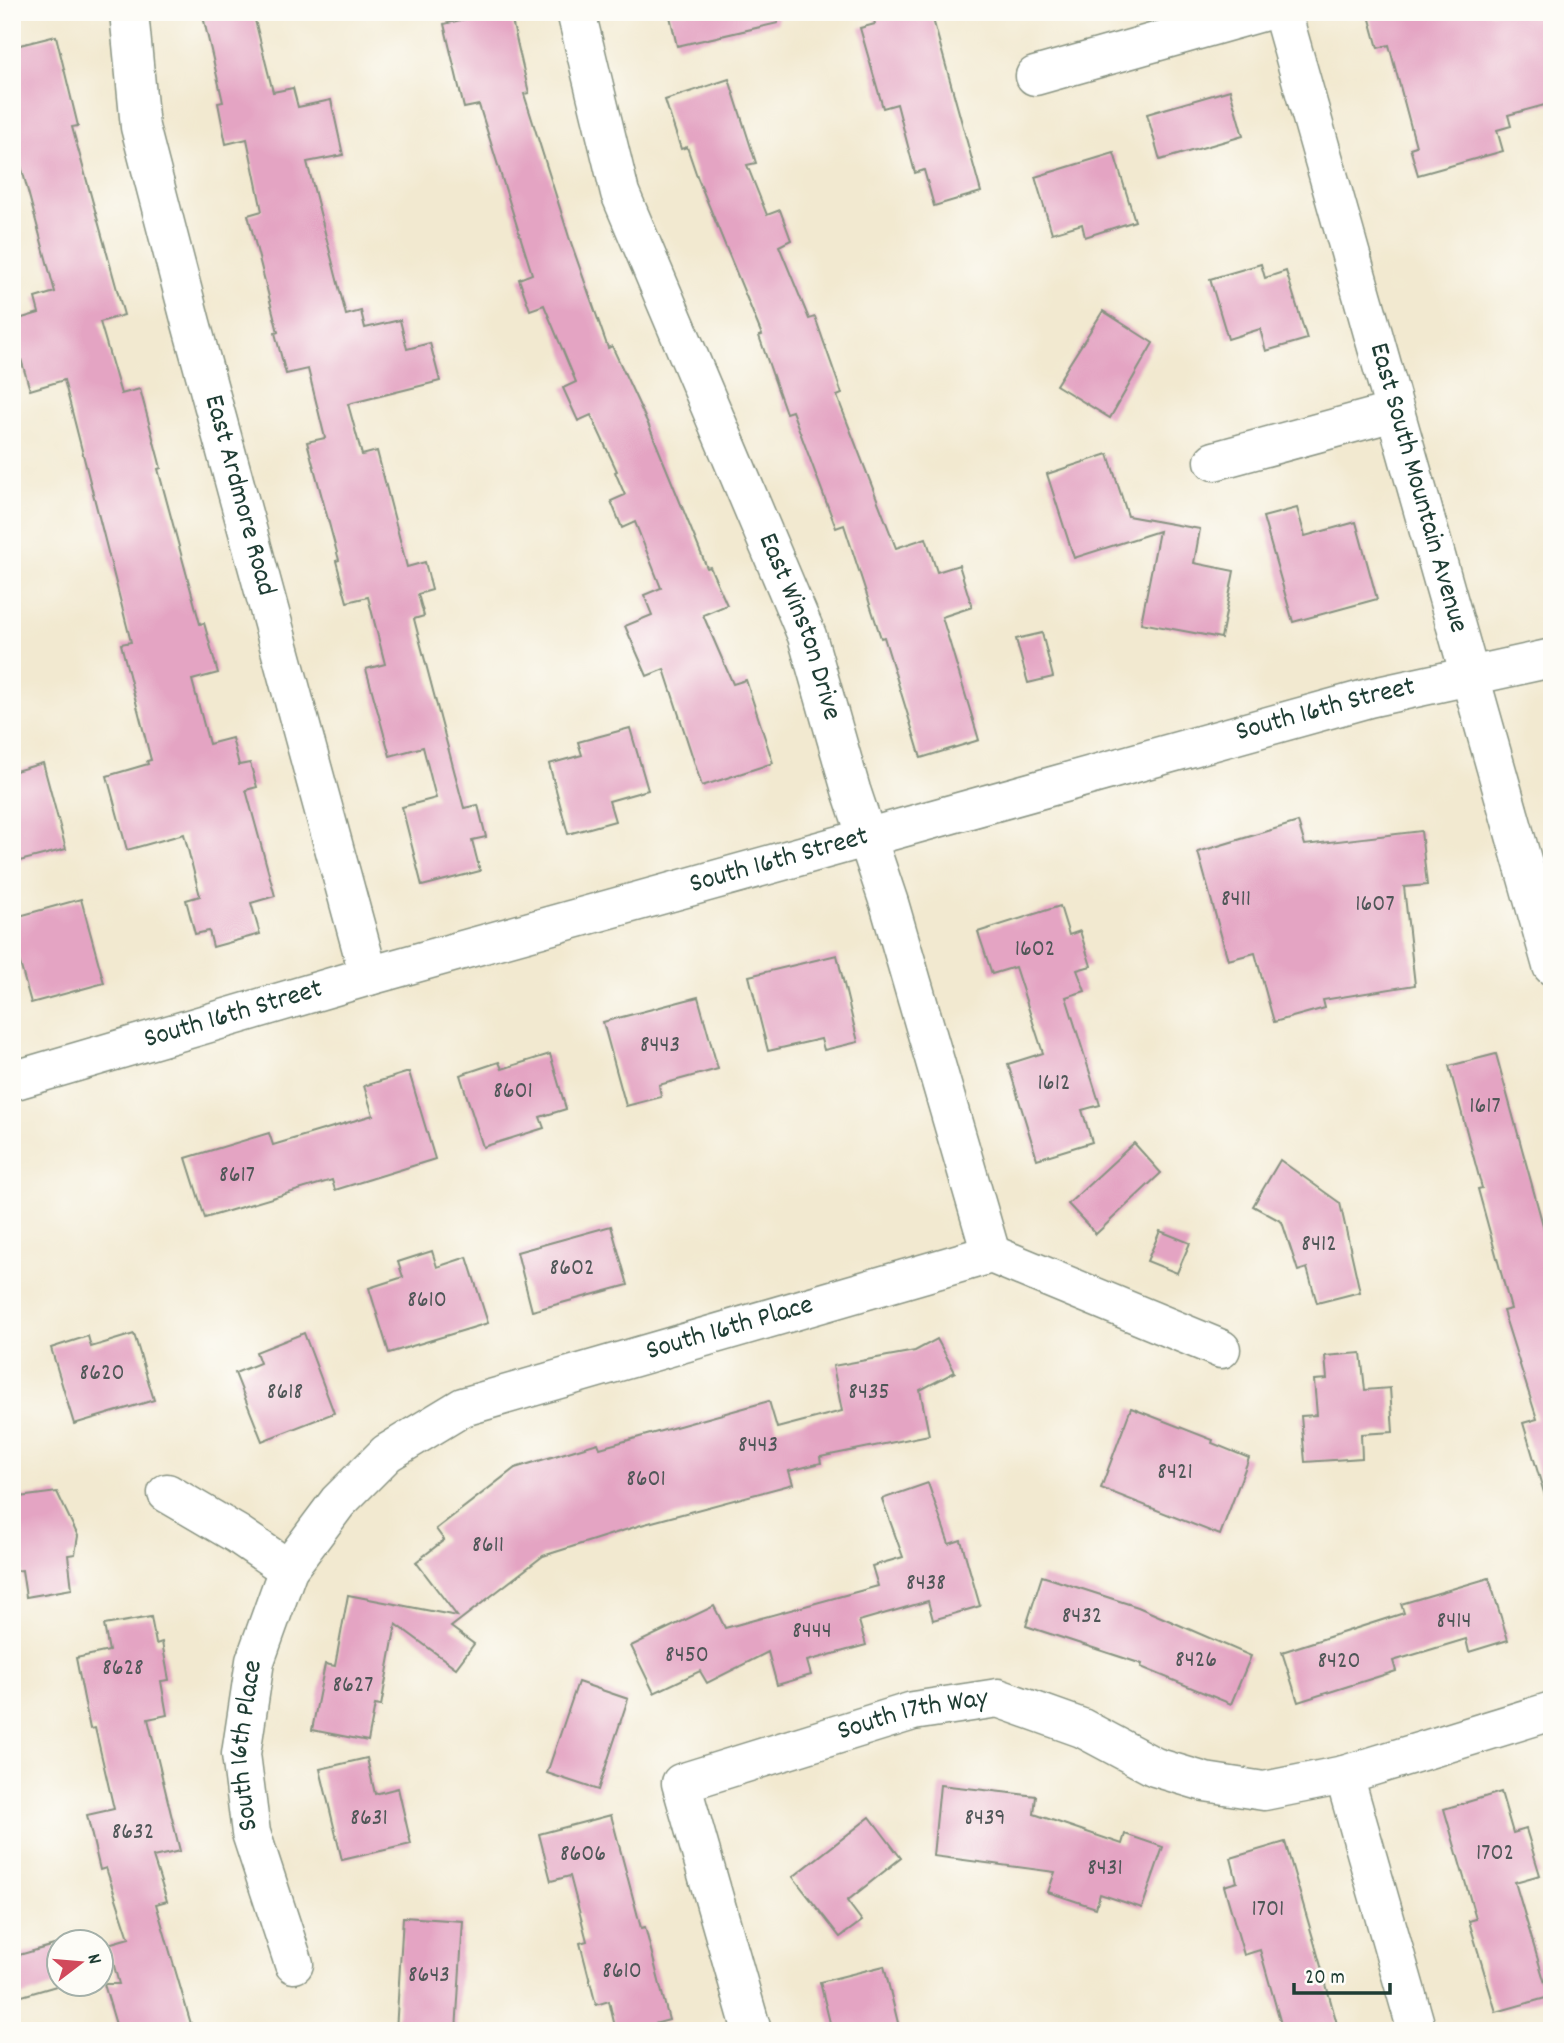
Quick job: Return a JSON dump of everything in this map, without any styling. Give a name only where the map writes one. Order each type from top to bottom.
[{"type":"street","name":"East Ardmore Road","points":[[129,12],[141,127],[191,323],[369,976]]},
{"type":"street","name":"East Winston Drive","points":[[576,12],[620,193],[807,636],[889,904],[990,1254]]},
{"type":"street","points":[[1035,76],[1262,12]]},
{"type":"street","name":"East South Mountain Avenue","points":[[1282,12],[1552,966]]},
{"type":"street","points":[[1214,461],[1394,412]]},
{"type":"street","name":"South 16th Street","points":[[12,1081],[369,976],[1369,698],[1552,658]]},
{"type":"street","points":[[990,1254],[1221,1349]]},
{"type":"street","name":"South 16th Place","points":[[294,1964],[251,1833],[241,1754],[255,1661],[288,1569],[338,1502],[387,1453],[463,1406],[990,1254]]},
{"type":"street","points":[[167,1493],[237,1534],[288,1569]]},
{"type":"street","name":"South 17th Way","points":[[752,2031],[681,1783],[913,1711],[998,1699],[1082,1728],[1155,1767],[1205,1782],[1264,1791],[1343,1775],[1552,1711]]},
{"type":"street","points":[[1343,1775],[1417,2031]]},
{"type":"building","points":[[202,12],[253,12],[273,92],[293,88],[298,107],[331,100],[343,155],[307,162],[346,315],[361,311],[365,328],[400,320],[407,349],[430,343],[440,381],[348,404],[362,455],[377,451],[407,567],[425,562],[432,590],[418,594],[424,616],[414,619],[464,808],[478,805],[486,837],[472,840],[480,871],[422,886],[402,807],[436,798],[423,747],[390,756],[366,669],[385,664],[368,597],[347,602],[336,561],[339,560],[307,442],[325,438],[308,369],[286,374],[248,215],[262,211],[247,139],[226,144],[218,103],[223,102]]},
{"type":"building","points":[[494,12],[510,12],[529,93],[524,94],[569,237],[608,348],[612,346],[649,426],[707,568],[710,567],[727,605],[703,615],[733,684],[746,680],[773,763],[702,786],[664,669],[647,676],[625,626],[652,615],[644,595],[661,588],[635,522],[622,528],[611,501],[625,495],[591,415],[578,421],[563,388],[576,382],[544,305],[530,310],[519,279],[532,274],[479,105],[464,108],[444,24]]},
{"type":"building","points":[[669,12],[777,12],[778,23],[677,46]]},
{"type":"building","points":[[872,12],[931,12],[981,192],[934,206],[924,170],[915,173],[897,104],[883,108],[860,28],[875,24]]},
{"type":"building","points":[[1368,12],[1552,12],[1552,103],[1508,115],[1511,126],[1497,130],[1503,151],[1418,175],[1410,148],[1416,146],[1389,45],[1378,48]]},
{"type":"building","points":[[56,36],[78,126],[72,127],[124,315],[100,322],[121,394],[140,389],[161,468],[158,469],[200,624],[204,623],[218,673],[192,680],[209,744],[232,738],[239,765],[250,763],[257,787],[246,790],[275,896],[251,903],[260,934],[213,947],[209,931],[195,934],[186,900],[200,896],[184,834],[127,850],[107,776],[148,764],[147,761],[151,760],[121,644],[131,642],[64,380],[30,390],[12,328],[12,321],[39,313],[35,298],[55,292],[12,132],[12,47]]},
{"type":"building","points":[[729,79],[756,163],[747,165],[767,215],[780,210],[791,240],[779,246],[809,319],[815,317],[842,394],[837,396],[896,548],[926,538],[937,572],[959,565],[972,607],[942,617],[979,740],[921,758],[884,637],[881,638],[844,525],[836,528],[792,411],[786,413],[759,336],[762,335],[687,147],[681,149],[665,100]]},
{"type":"building","points":[[1230,90],[1243,136],[1160,160],[1147,114]]},
{"type":"building","points":[[1114,153],[1135,221],[1085,237],[1082,224],[1052,233],[1035,177]]},
{"type":"building","points":[[1261,264],[1265,278],[1286,271],[1307,339],[1266,351],[1260,329],[1228,339],[1210,279]]},
{"type":"building","points":[[1103,311],[1153,343],[1110,418],[1056,385]]},
{"type":"building","points":[[1108,454],[1128,516],[1200,529],[1194,563],[1234,571],[1221,638],[1141,623],[1159,531],[1074,558],[1047,474]]},
{"type":"building","points":[[1297,508],[1305,536],[1356,522],[1377,599],[1293,622],[1263,517]]},
{"type":"building","points":[[1042,633],[1053,677],[1028,683],[1016,639]]},
{"type":"building","points":[[630,728],[648,790],[609,801],[615,821],[568,834],[549,764],[582,755],[578,742]]},
{"type":"building","points":[[43,763],[66,849],[12,863],[12,772]]},
{"type":"building","points":[[1298,822],[1305,845],[1421,831],[1427,885],[1404,887],[1415,985],[1323,1000],[1325,1008],[1274,1022],[1255,953],[1228,960],[1198,852]]},
{"type":"building","points":[[81,899],[104,983],[31,1003],[12,934],[12,918]]},
{"type":"building","points":[[1060,906],[1069,935],[1080,931],[1091,966],[1077,970],[1085,991],[1066,997],[1100,1105],[1082,1110],[1092,1142],[1037,1159],[1008,1064],[1043,1053],[1015,967],[992,974],[978,932]]},
{"type":"building","points":[[837,955],[858,1042],[824,1050],[821,1039],[768,1051],[749,976]]},
{"type":"building","points":[[698,997],[718,1069],[659,1085],[661,1097],[626,1106],[603,1022]]},
{"type":"building","points":[[550,1054],[566,1109],[540,1117],[544,1128],[483,1147],[460,1075],[499,1062],[502,1069]]},
{"type":"building","points":[[1496,1054],[1552,1258],[1552,1495],[1545,1496],[1523,1423],[1537,1419],[1503,1311],[1511,1309],[1478,1189],[1482,1188],[1449,1066]]},
{"type":"building","points":[[409,1072],[435,1159],[335,1190],[332,1180],[205,1218],[186,1158],[269,1133],[273,1145],[373,1115],[364,1086]]},
{"type":"building","points":[[1134,1143],[1161,1173],[1096,1234],[1068,1204]]},
{"type":"building","points":[[1280,1160],[1340,1203],[1360,1292],[1317,1303],[1307,1268],[1298,1271],[1282,1222],[1253,1206]]},
{"type":"building","points":[[611,1226],[628,1285],[532,1311],[517,1252]]},
{"type":"building","points":[[1160,1231],[1190,1243],[1177,1273],[1147,1261]]},
{"type":"building","points":[[432,1251],[437,1267],[467,1257],[488,1323],[389,1353],[369,1288],[403,1277],[398,1262]]},
{"type":"building","points":[[304,1333],[334,1413],[262,1441],[235,1373],[260,1363],[256,1352]]},
{"type":"building","points":[[134,1334],[154,1400],[74,1424],[51,1348],[88,1336],[91,1347]]},
{"type":"building","points":[[937,1339],[955,1372],[920,1390],[929,1435],[820,1457],[821,1463],[789,1471],[793,1484],[641,1525],[543,1556],[451,1627],[474,1644],[456,1668],[396,1624],[381,1706],[375,1705],[368,1741],[312,1730],[325,1664],[335,1666],[348,1595],[457,1616],[416,1562],[444,1540],[436,1529],[515,1468],[598,1443],[600,1448],[769,1401],[777,1428],[842,1411],[833,1366],[915,1351]]},
{"type":"building","points":[[1361,1353],[1365,1390],[1390,1388],[1393,1432],[1361,1434],[1362,1458],[1305,1462],[1301,1416],[1317,1415],[1314,1380],[1327,1379],[1325,1356]]},
{"type":"building","points":[[1131,1408],[1213,1440],[1212,1443],[1249,1458],[1220,1535],[1101,1488]]},
{"type":"building","points":[[928,1483],[949,1544],[961,1540],[980,1606],[933,1620],[928,1601],[859,1621],[866,1645],[807,1661],[811,1675],[777,1685],[768,1652],[707,1683],[700,1671],[654,1693],[631,1646],[714,1606],[725,1628],[878,1586],[872,1566],[903,1557],[882,1499]]},
{"type":"building","points":[[57,1492],[78,1536],[75,1554],[68,1555],[72,1589],[26,1597],[22,1570],[12,1571],[12,1498]]},
{"type":"building","points":[[1042,1576],[1138,1607],[1251,1656],[1231,1704],[1141,1667],[1142,1664],[1026,1626]]},
{"type":"building","points":[[1489,1578],[1508,1640],[1469,1652],[1466,1639],[1393,1661],[1396,1671],[1298,1702],[1282,1652],[1404,1613],[1401,1604]]},
{"type":"building","points":[[151,1617],[156,1644],[162,1642],[169,1680],[161,1681],[167,1715],[148,1719],[180,1851],[153,1857],[167,1901],[156,1904],[193,2031],[133,2031],[131,2024],[117,2028],[108,1997],[116,1997],[116,1984],[119,1984],[116,1973],[116,1942],[129,1938],[106,1868],[100,1870],[87,1815],[114,1809],[95,1728],[90,1729],[76,1658],[109,1651],[104,1625]]},
{"type":"building","points":[[578,1682],[628,1699],[598,1790],[547,1773]]},
{"type":"building","points":[[367,1758],[375,1794],[398,1788],[411,1844],[342,1860],[320,1769]]},
{"type":"building","points":[[940,1785],[1036,1796],[1034,1814],[1122,1844],[1125,1834],[1163,1847],[1142,1908],[1100,1894],[1096,1908],[1048,1892],[1055,1872],[933,1856]]},
{"type":"building","points":[[1501,1792],[1513,1833],[1526,1829],[1540,1875],[1515,1882],[1549,1997],[1496,2012],[1469,1921],[1476,1919],[1444,1809]]},
{"type":"building","points":[[611,1815],[641,1928],[645,1927],[669,2020],[629,2031],[616,2031],[609,2001],[596,2005],[580,1943],[587,1941],[570,1876],[551,1881],[539,1834]]},
{"type":"building","points":[[870,1817],[901,1858],[847,1901],[862,1921],[840,1937],[793,1877]]},
{"type":"building","points":[[1285,1842],[1339,2031],[1283,2031],[1260,1950],[1244,1955],[1224,1886],[1237,1882],[1231,1858]]},
{"type":"building","points":[[403,1917],[463,1921],[456,2031],[396,2031]]},
{"type":"building","points":[[46,1947],[46,1989],[12,1999],[12,1957]]},
{"type":"building","points":[[884,1966],[900,2031],[832,2031],[820,1982]]}]
